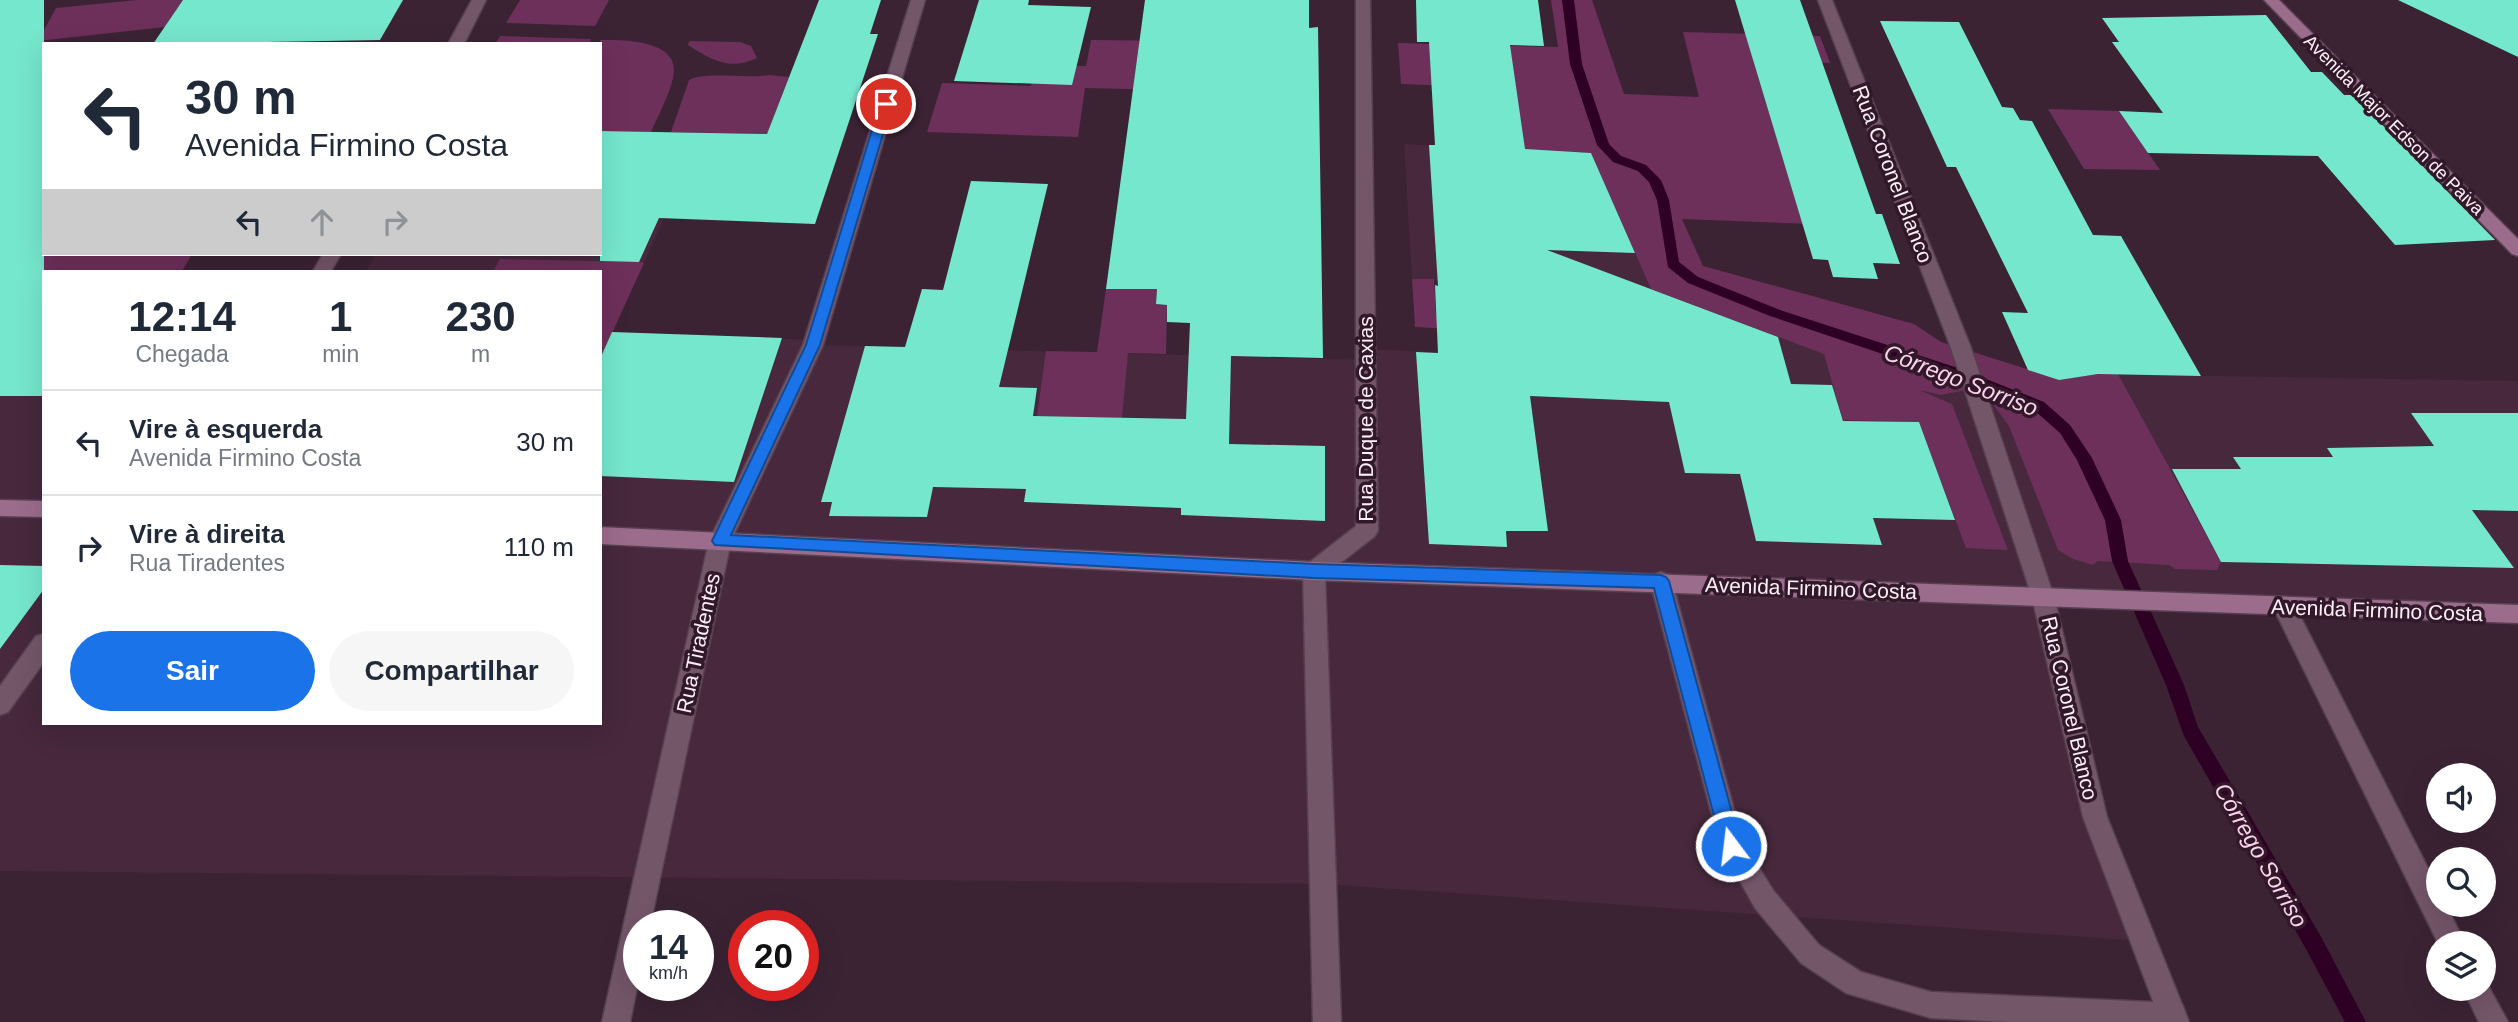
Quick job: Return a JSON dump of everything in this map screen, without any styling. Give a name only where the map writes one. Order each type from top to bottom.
[{"type":"street","points":[[457,42],[479,0]]},
{"type":"street","name":"Rua Tiradentes","points":[[616,1022],[720,541],[813,345],[918,0]]},
{"type":"street","name":"Rua Duque de Caxias","points":[[1314,571],[1367,530],[1363,0]]},
{"type":"street","name":"Rua Coronel Blanco","points":[[1825,0],[1961,348],[2043,597],[2095,817],[2174,1019]]},
{"type":"street","name":"Avenida Major Edson de Paiva","points":[[2271,0],[2518,250]]},
{"type":"street","points":[[0,508],[42,509]]},
{"type":"street","name":"Avenida Firmino Costa","points":[[602,535],[1314,571],[1661,581],[2518,614]]},
{"type":"street","points":[[1314,571],[1327,1022]]},
{"type":"street","points":[[1661,581],[1731,846],[1763,899],[1810,954],[1856,984],[1931,1005],[2174,1019]]},
{"type":"street","points":[[2284,607],[2446,931]]},
{"type":"street","points":[[0,705],[42,646]]},
{"type":"street","points":[[2483,1001],[2494,1022]]},
{"type":"shaded area","points":[[137,0],[183,0],[165,27],[38,41],[56,8]]},
{"type":"shaded area","points":[[520,0],[609,0],[595,26],[506,23]]},
{"type":"shaded area","points":[[1551,0],[1592,0],[1624,94],[1699,97],[1683,32],[1820,36],[1830,63],[1753,61],[1784,162],[1793,163],[1812,224],[1682,219],[1703,266],[1914,324],[1941,342],[2059,379],[2118,374],[2221,562],[2217,570],[2175,569],[2169,565],[2098,561],[2092,565],[2071,558],[2058,550],[2009,426],[1986,395],[1961,391],[1941,395],[1919,390],[1952,404],[2008,550],[1966,548],[1919,422],[1843,420],[1824,354],[1651,289],[1591,153],[1524,150],[1454,86],[1401,84],[1398,43],[1558,47]]},
{"type":"shaded area","points":[[500,36],[591,39],[590,42],[496,42]]},
{"type":"shaded area","points":[[620,40],[645,43],[665,52],[672,60],[674,70],[671,84],[651,132],[602,131],[600,42]]},
{"type":"shaded area","points":[[1091,40],[1176,41],[1171,90],[1085,88],[1078,137],[927,132],[942,83],[1031,86],[1036,64],[1086,66]]},
{"type":"shaded area","points":[[689,41],[740,42],[751,46],[757,58],[738,64],[721,62],[688,45]]},
{"type":"shaded area","points":[[705,76],[789,77],[767,134],[671,132],[689,80]]},
{"type":"shaded area","points":[[2048,109],[2119,111],[2160,170],[2084,169]]},
{"type":"shaded area","points":[[1404,144],[1591,153],[1651,289],[1412,279]]},
{"type":"shaded area","points":[[602,215],[664,218],[613,332],[814,340],[814,345],[1365,360],[1366,349],[1710,365],[1713,364],[1699,307],[1775,313],[2059,379],[2098,374],[2518,381],[2518,614],[2043,597],[2095,817],[2143,941],[1323,884],[0,871],[0,242],[42,285],[42,725],[602,725],[602,270],[367,270],[375,256],[602,256]]},
{"type":"shaded area","points":[[1144,237],[1157,289],[1156,304],[1167,305],[1166,354],[1128,353],[1122,418],[1037,416],[1046,351],[1097,352],[1106,289],[1139,289]]},
{"type":"shaded area","points":[[44,256],[191,256],[183,270],[44,270]]},
{"type":"shaded area","points":[[500,259],[644,263],[602,355],[602,270],[494,270]]},
{"type":"shaded area","points":[[1412,279],[1434,279],[1436,314],[1470,316],[1471,330],[1415,327]]},
{"type":"building","points":[[0,0],[44,0],[42,396],[0,396]]},
{"type":"building","points":[[183,0],[403,0],[380,40],[154,42]]},
{"type":"building","points":[[819,0],[881,0],[870,34],[878,34],[815,224],[659,218],[639,262],[600,261],[602,131],[767,134]]},
{"type":"building","points":[[979,0],[1029,0],[1028,5],[1091,7],[1072,85],[954,81]]},
{"type":"building","points":[[1145,0],[1309,0],[1309,28],[1318,27],[1323,358],[1231,356],[1229,444],[1325,446],[1325,521],[1181,515],[1181,508],[1024,502],[1026,489],[933,487],[927,517],[829,516],[832,502],[821,502],[865,346],[905,347],[922,289],[943,290],[971,181],[1048,184],[999,387],[1037,388],[1033,416],[1186,419],[1190,323],[1167,322],[1167,305],[1156,304],[1157,289],[1106,289]]},
{"type":"building","points":[[1416,0],[1538,0],[1544,46],[1510,45],[1525,149],[1591,153],[1635,253],[1547,250],[1778,337],[1791,384],[1832,385],[1843,421],[1919,422],[1955,520],[1873,518],[1882,545],[1756,541],[1740,474],[1685,473],[1669,402],[1530,396],[1548,531],[1506,531],[1507,547],[1429,544],[1416,352],[1438,353],[1435,285],[1438,286],[1429,145],[1435,145],[1429,42],[1417,42]]},
{"type":"building","points":[[1735,0],[1800,0],[1876,214],[1882,214],[1900,264],[1873,263],[1878,279],[1833,277],[1828,260],[1813,259]]},
{"type":"building","points":[[2398,0],[2518,0],[2518,57]]},
{"type":"building","points":[[2266,15],[2311,72],[2322,72],[2344,95],[2353,95],[2495,240],[2395,245],[2318,156],[2148,153],[2119,111],[2163,113],[2112,42],[2119,42],[2102,18]]},
{"type":"building","points":[[1880,21],[1959,22],[2002,107],[2013,108],[2020,120],[2032,121],[2093,235],[2121,236],[2201,376],[2098,374],[2059,380],[2028,370],[2002,312],[2028,313],[1956,167],[1947,167]]},
{"type":"building","points":[[612,332],[782,338],[734,482],[602,476],[602,354]]},
{"type":"building","points":[[2411,413],[2518,413],[2518,511],[2472,510],[2514,568],[2221,562],[2172,469],[2241,469],[2233,457],[2333,457],[2327,448],[2434,446]]},
{"type":"building","points":[[0,565],[42,566],[42,592],[0,649]]},
{"type":"waterway","name":"Córrego Sorriso","points":[[1568,0],[1576,64],[1603,145],[1617,159],[1642,168],[1655,180],[1663,200],[1673,264],[1693,280],[1775,313],[1956,373],[2039,406],[2065,429],[2084,458],[2113,520],[2120,561],[2175,685],[2190,730],[2313,942],[2356,1022]]},
{"type":"route","points":[[886,104],[813,345],[720,541],[1314,571],[1661,581],[1731,846]]}]
